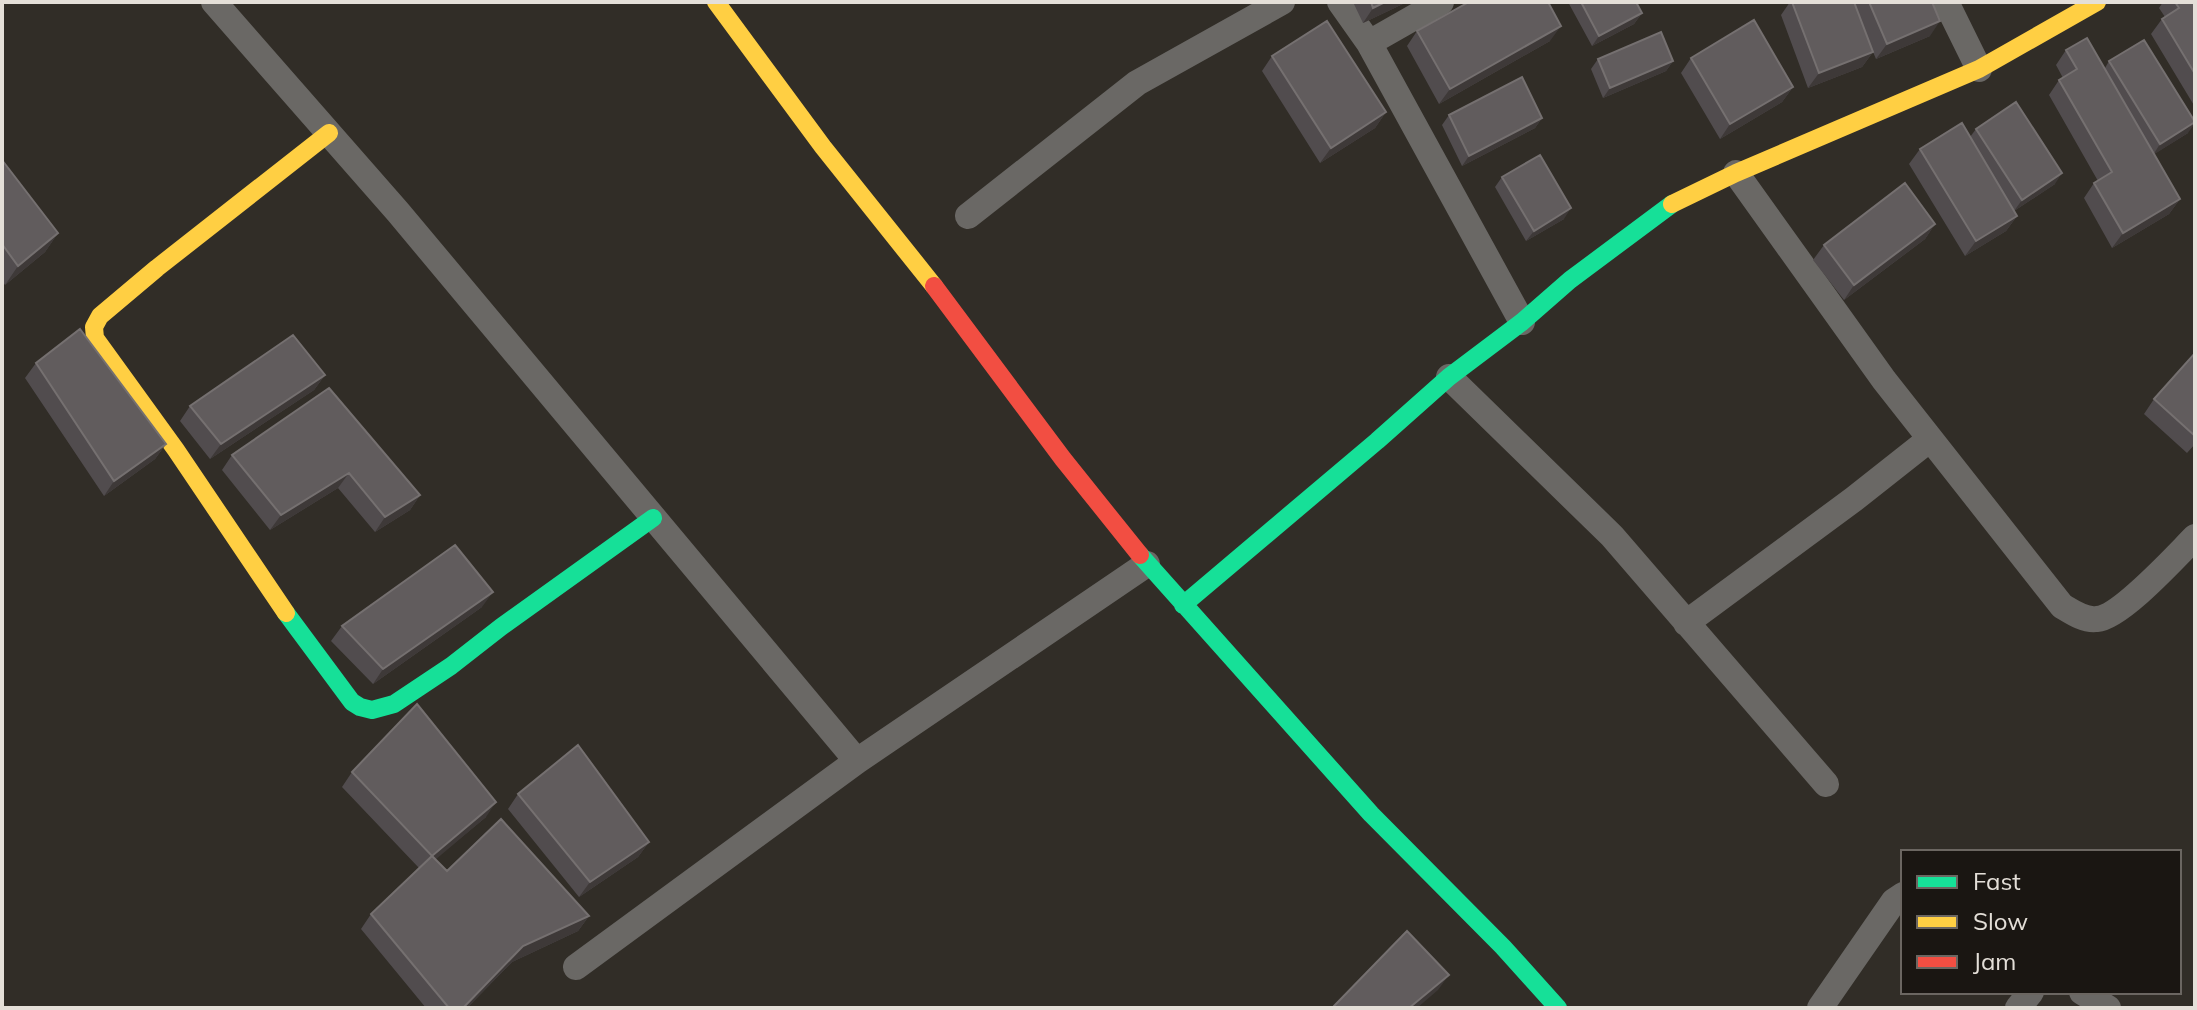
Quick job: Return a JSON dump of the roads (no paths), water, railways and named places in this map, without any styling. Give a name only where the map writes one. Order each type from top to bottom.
[{"type":"street","points":[[214,2],[398,212],[857,761]]},
{"type":"street","points":[[716,2],[823,147],[909,253],[1063,459],[1147,564],[1371,814],[1503,947],[1558,1008]]},
{"type":"street","points":[[968,216],[1137,83],[1282,2]]},
{"type":"street","points":[[1340,2],[1369,43],[1522,322]]},
{"type":"street","points":[[1369,43],[1441,2]]},
{"type":"street","points":[[1946,2],[1979,69]]},
{"type":"street","points":[[1183,605],[1449,377],[1666,207],[1736,173],[1979,69],[2097,2]]},
{"type":"street","points":[[329,133],[157,268],[100,316],[94,327],[95,338],[352,702],[372,710],[394,704],[653,518]]},
{"type":"street","points":[[1736,173],[1884,380],[2062,606],[2075,615],[2097,620],[2117,612],[2195,537]]},
{"type":"street","points":[[1449,377],[1612,536],[1826,784]]},
{"type":"street","points":[[1686,623],[1930,439]]},
{"type":"street","points":[[576,967],[857,761],[1147,564]]},
{"type":"street","points":[[1820,1008],[1894,901],[1901,896]]},
{"type":"street","points":[[2085,994],[2108,1008]]}]
